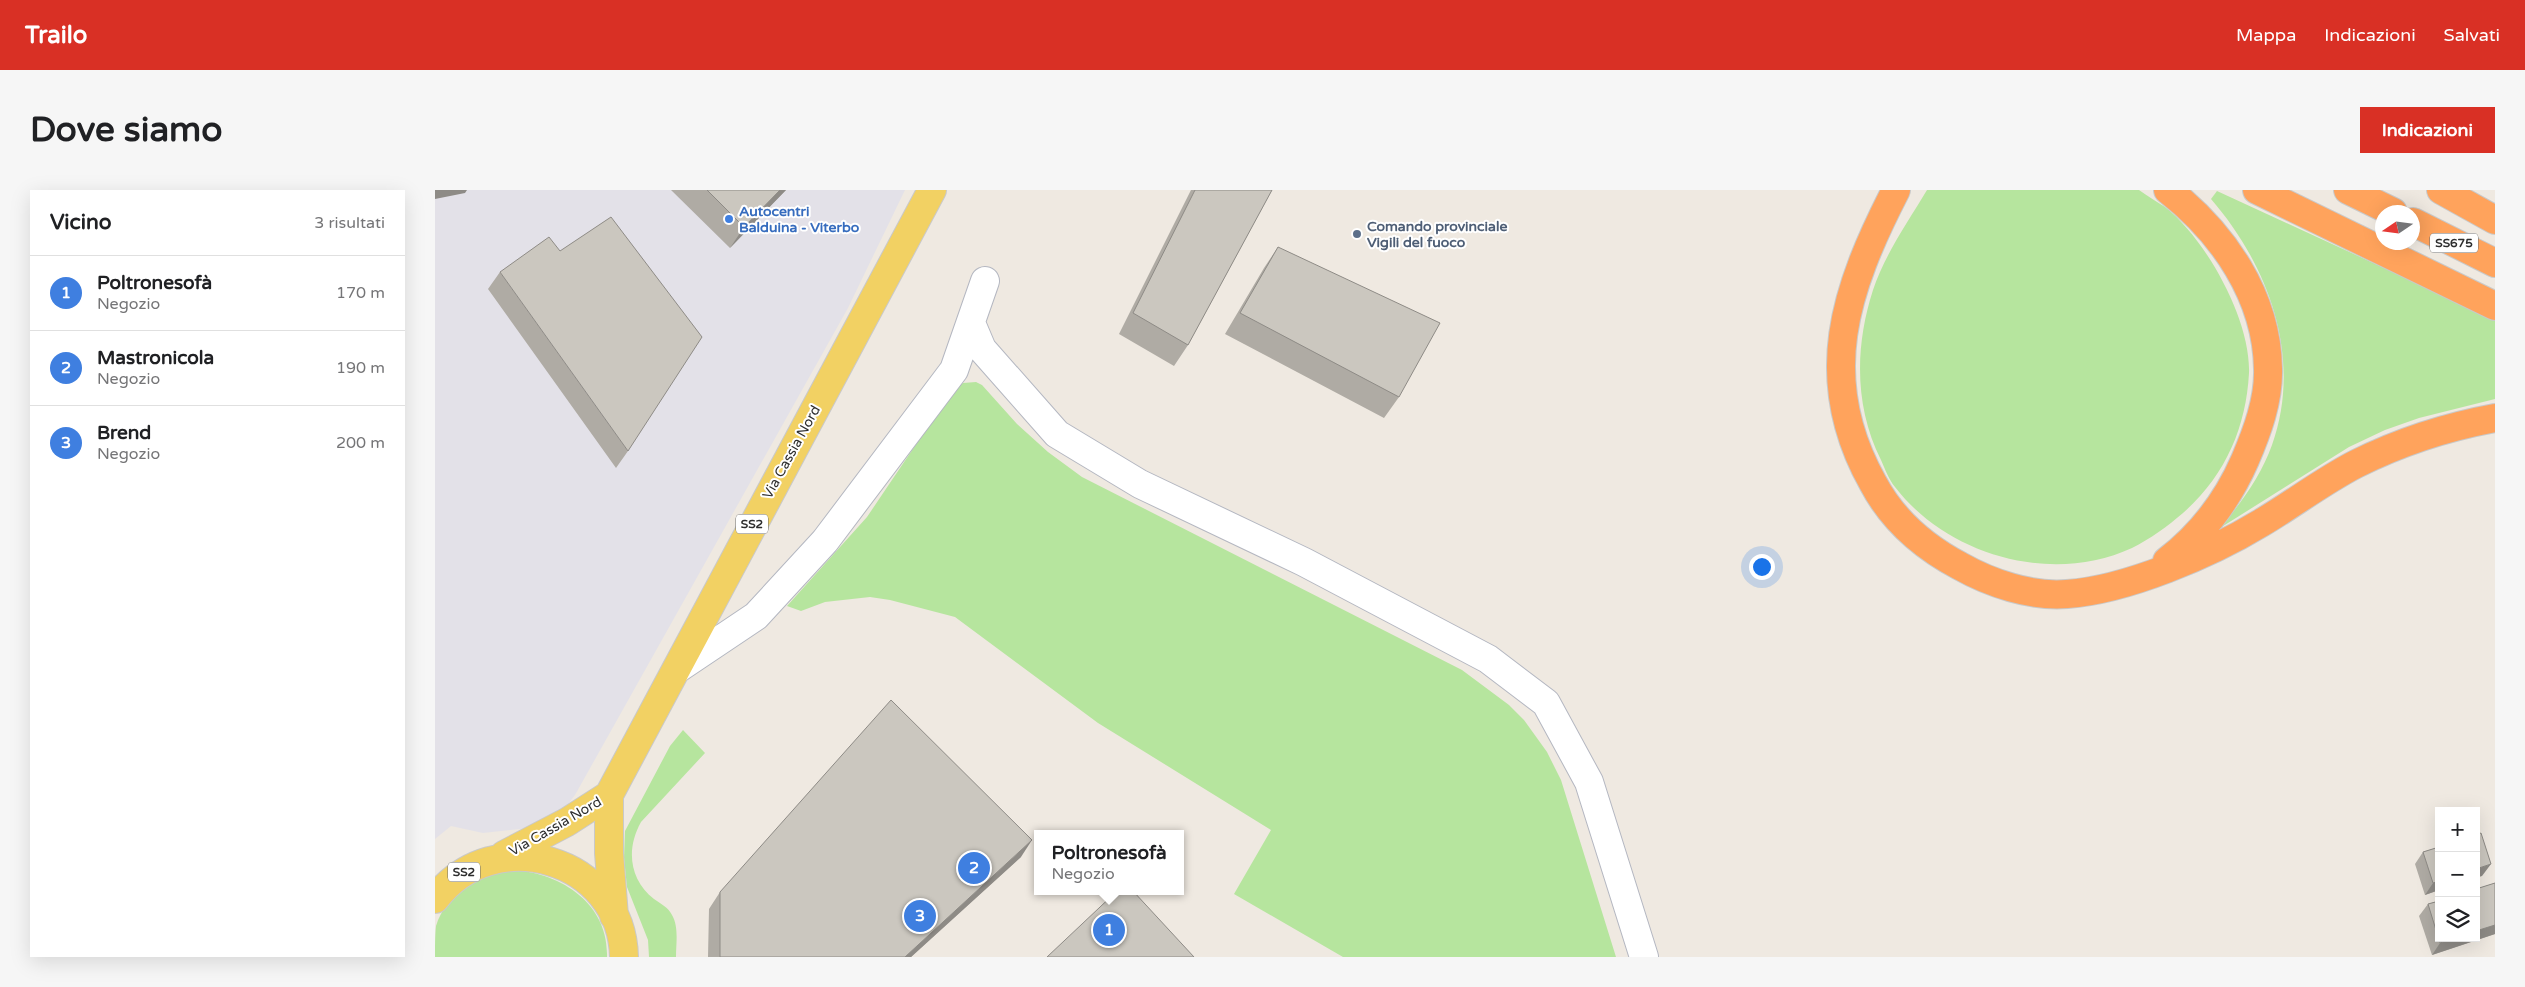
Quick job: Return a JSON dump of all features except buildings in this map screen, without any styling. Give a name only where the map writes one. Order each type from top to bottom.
[{"type":"highway","points":[[1896,190],[1869,242],[1854,283],[1841,346],[1844,407],[1859,458],[1877,492],[1895,516],[1918,539],[1944,558],[1972,573],[2002,585],[2033,592],[2065,594],[2124,583],[2198,555],[2239,536],[2354,465],[2388,449],[2424,435],[2495,418]]},
{"type":"highway","points":[[2154,572],[2181,550],[2215,512],[2237,478],[2259,422],[2268,370],[2265,340],[2246,281],[2231,255],[2213,230],[2192,209],[2168,190]]},
{"type":"highway","name":"SS675","points":[[2257,190],[2495,306]]},
{"type":"highway","points":[[2348,190],[2379,205]]},
{"type":"highway","points":[[2441,190],[2495,220]]},
{"type":"highway","name":"SS675","points":[[2420,226],[2495,263]]},
{"type":"main road","name":"Via Cassia Nord","points":[[614,916],[609,852],[609,795],[932,190]]},
{"type":"main road","name":"Via Cassia Nord","points":[[500,857],[567,822],[609,795]]},
{"type":"main road","name":"SS2","points":[[435,899],[459,874],[479,864],[500,857],[538,858],[567,867],[584,878],[599,892],[619,928],[624,957]]},
{"type":"street","points":[[677,669],[756,616],[825,541],[953,370],[985,281]]},
{"type":"street","points":[[971,323],[982,349],[1057,434],[1140,484],[1304,562],[1488,659],[1546,703],[1589,782],[1644,957]]},
{"type":"shaded area","points":[[435,190],[905,190],[848,308],[575,795],[565,808],[529,828],[483,833],[451,826],[435,839]]},
{"type":"green space","points":[[1927,190],[2139,190],[2165,207],[2180,221],[2196,239],[2210,260],[2234,306],[2248,352],[2249,373],[2243,413],[2231,450],[2211,483],[2183,513],[2152,536],[2132,548],[2101,559],[2069,564],[2036,563],[2003,557],[1972,546],[1943,531],[1917,511],[1893,484],[1872,439],[1866,419],[1860,376],[1863,333],[1867,311],[1878,277],[1897,239]]},
{"type":"green space","points":[[2217,191],[2495,319],[2495,399],[2419,418],[2385,430],[2349,447],[2220,528],[2250,489],[2272,445],[2281,412],[2284,379],[2282,347],[2275,315],[2264,283],[2232,225],[2211,199]]},
{"type":"green space","points":[[976,382],[982,385],[1017,424],[1048,452],[1082,477],[1462,670],[1509,705],[1524,720],[1547,752],[1561,780],[1616,957],[1343,957],[1234,894],[1271,830],[1098,723],[955,617],[890,600],[870,597],[825,602],[801,611],[787,606],[867,517],[952,391],[963,383]]},
{"type":"green space","points":[[683,730],[705,753],[641,822],[633,843],[633,863],[639,882],[654,899],[670,912],[676,930],[676,957],[649,957],[648,940],[627,887],[624,858],[625,831],[670,746]]},
{"type":"green space","points":[[509,870],[545,876],[562,883],[577,893],[590,906],[599,920],[605,938],[607,957],[435,957],[436,926],[447,904],[475,882]]},
{"type":"place","name":"Autocentri Balduina - Viterbo","points":[[729,219]]},
{"type":"place","name":"Comando provinciale Vigili del fuoco","points":[[1357,234]]},
{"type":"place","name":"Mastronicola","points":[[974,868]]},
{"type":"place","name":"Brend","points":[[920,916]]},
{"type":"place","name":"Poltronesofà","points":[[1109,930]]}]
